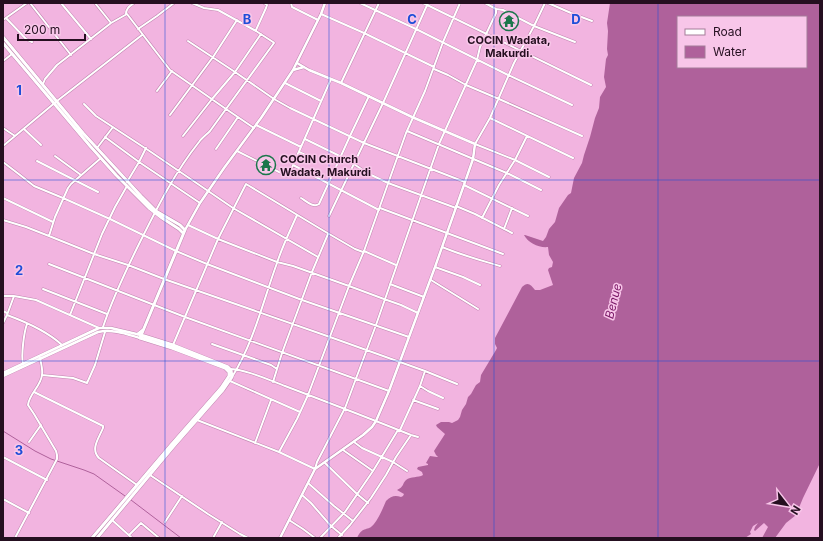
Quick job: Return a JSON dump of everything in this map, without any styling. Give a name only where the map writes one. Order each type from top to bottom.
[{"type":"main road","points":[[3,37],[43,84],[55,102],[101,158],[127,184]]},
{"type":"main road","points":[[3,43],[146,205],[184,232],[141,336],[226,366],[232,373],[230,381],[171,445],[137,485],[97,538]]},
{"type":"main road","points":[[130,496],[150,475],[227,380],[229,369]]},
{"type":"main road","points":[[92,538],[127,500]]},
{"type":"street","points":[[3,20],[28,3],[71,55]]},
{"type":"street","points":[[62,3],[91,39]]},
{"type":"street","points":[[100,3],[96,4],[111,23]]},
{"type":"street","points":[[43,84],[54,69],[111,23],[126,14],[127,9],[134,3]]},
{"type":"street","points":[[138,29],[174,3]]},
{"type":"street","points":[[42,375],[73,378],[87,383],[98,356],[102,329],[107,314],[128,265],[155,212],[179,171],[197,145],[210,131],[274,43],[256,31],[218,10],[204,8],[192,3]]},
{"type":"street","points":[[256,31],[267,5],[264,3]]},
{"type":"street","points":[[291,3],[292,7],[318,20]]},
{"type":"street","points":[[184,232],[200,203],[293,70],[325,3]]},
{"type":"street","points":[[360,3],[443,42],[508,76],[572,105]]},
{"type":"street","points":[[341,83],[378,3]]},
{"type":"street","points":[[423,3],[591,85]]},
{"type":"street","points":[[279,452],[300,412],[320,365],[379,209],[406,131],[425,91],[443,42],[460,3]]},
{"type":"street","points":[[485,3],[496,9],[516,16],[534,26],[575,42]]},
{"type":"street","points":[[280,538],[316,469],[370,430],[376,421],[389,391],[465,184],[473,158],[475,144],[490,118],[508,76],[545,3]]},
{"type":"street","points":[[548,3],[592,21]]},
{"type":"street","points":[[329,216],[406,54],[427,4]]},
{"type":"street","points":[[544,6],[551,5]]},
{"type":"street","points":[[316,469],[317,462],[345,408],[376,325],[389,284],[439,144],[477,60],[480,47],[496,13],[496,9]]},
{"type":"street","points":[[496,13],[500,10]]},
{"type":"street","points":[[126,14],[165,65],[172,71],[238,117],[301,147]]},
{"type":"street","points":[[321,14],[364,33],[466,85],[582,136]]},
{"type":"street","points":[[6,18],[26,39],[32,42]]},
{"type":"street","points":[[170,115],[237,20]]},
{"type":"street","points":[[183,136],[235,72],[261,34]]},
{"type":"street","points":[[3,146],[55,102],[142,35]]},
{"type":"street","points":[[188,41],[274,99],[290,108],[364,143],[465,184],[528,216]]},
{"type":"street","points":[[3,61],[12,54]]},
{"type":"street","points":[[297,63],[412,117],[515,160],[549,177]]},
{"type":"street","points":[[293,70],[304,67]]},
{"type":"street","points":[[157,91],[172,71]]},
{"type":"street","points":[[237,151],[286,176],[289,175],[331,79]]},
{"type":"street","points":[[284,83],[321,101]]},
{"type":"street","points":[[301,198],[314,206],[319,204],[370,96]]},
{"type":"street","points":[[84,104],[96,116],[146,148],[233,208],[318,256]]},
{"type":"street","points":[[216,149],[238,117]]},
{"type":"street","points":[[490,118],[573,158]]},
{"type":"street","points":[[97,148],[113,127]]},
{"type":"street","points":[[3,128],[15,136]]},
{"type":"street","points":[[24,129],[41,145]]},
{"type":"street","points":[[406,131],[473,158],[541,190]]},
{"type":"street","points":[[482,218],[527,136]]},
{"type":"street","points":[[106,137],[139,162],[200,203]]},
{"type":"street","points":[[305,138],[341,156],[367,173],[388,183],[456,207],[512,233]]},
{"type":"street","points":[[70,315],[94,254],[115,207],[146,148]]},
{"type":"street","points":[[299,152],[314,158]]},
{"type":"street","points":[[55,156],[81,175]]},
{"type":"street","points":[[49,236],[53,222],[68,188],[75,180],[101,158]]},
{"type":"street","points":[[37,161],[98,192]]},
{"type":"street","points":[[3,162],[34,186],[110,219],[176,251],[302,300],[409,337]]},
{"type":"street","points":[[293,165],[379,209],[503,254]]},
{"type":"street","points":[[172,346],[218,239],[246,184],[328,234],[363,252],[396,265]]},
{"type":"street","points":[[3,198],[53,222]]},
{"type":"street","points":[[504,229],[512,208]]},
{"type":"street","points":[[232,377],[244,355],[261,314],[277,262],[297,215]]},
{"type":"street","points":[[3,220],[26,227],[94,254],[261,314],[425,371],[457,384]]},
{"type":"street","points":[[187,225],[277,262],[312,272],[384,300],[401,305],[418,313]]},
{"type":"street","points":[[273,382],[282,353],[312,272],[328,234]]},
{"type":"street","points":[[442,247],[457,254],[480,259],[500,266]]},
{"type":"street","points":[[49,264],[185,317],[389,391]]},
{"type":"street","points":[[435,267],[480,285]]},
{"type":"street","points":[[430,280],[478,309]]},
{"type":"street","points":[[389,284],[424,297]]},
{"type":"street","points":[[43,288],[107,314]]},
{"type":"street","points":[[3,296],[14,296],[36,300],[102,329],[141,336]]},
{"type":"street","points":[[3,323],[14,296]]},
{"type":"street","points":[[3,311],[51,336],[62,345]]},
{"type":"street","points":[[23,364],[22,355],[27,324]]},
{"type":"street","points":[[3,373],[62,345],[102,329]]},
{"type":"street","points":[[3,376],[102,329]]},
{"type":"street","points":[[212,344],[271,365],[277,369]]},
{"type":"street","points":[[15,538],[47,480],[56,461],[57,455],[41,425],[28,405],[29,400],[42,375],[40,358]]},
{"type":"street","points":[[229,369],[237,370],[308,394],[418,437]]},
{"type":"street","points":[[320,538],[343,513],[357,494],[399,430],[414,400],[425,371]]},
{"type":"street","points":[[230,381],[300,412]]},
{"type":"street","points":[[420,386],[443,398]]},
{"type":"street","points":[[34,392],[103,426],[95,448],[96,455],[137,485]]},
{"type":"street","points":[[256,443],[271,400]]},
{"type":"street","points":[[414,400],[438,409]]},
{"type":"street","points":[[196,419],[279,452],[316,469]]},
{"type":"street","points":[[29,442],[41,425]]},
{"type":"street","points":[[338,538],[368,503],[411,435]]},
{"type":"street","points":[[354,442],[362,448],[393,462],[408,471]]},
{"type":"street","points":[[343,450],[373,471]]},
{"type":"street","points":[[3,457],[47,480]]},
{"type":"street","points":[[325,462],[368,503]]},
{"type":"street","points":[[150,475],[248,538]]},
{"type":"street","points":[[308,482],[353,521]]},
{"type":"street","points":[[302,495],[331,526],[342,535]]},
{"type":"street","points":[[165,522],[182,496]]},
{"type":"street","points":[[3,499],[29,513]]},
{"type":"street","points":[[112,520],[132,538]]},
{"type":"street","points":[[289,520],[303,528],[315,538]]},
{"type":"street","points":[[129,535],[141,522],[159,538]]},
{"type":"street","points":[[213,538],[222,522]]},
{"type":"street","points":[[100,534],[104,538]]},
{"type":"water","name":"Benue","points":[[610,3],[820,3],[820,463],[796,515],[786,523],[775,538],[762,538],[768,527],[764,523],[755,531],[755,527],[758,523],[753,526],[750,532],[751,534],[745,538],[357,538],[361,531],[370,528],[374,524],[388,499],[393,496],[403,496],[404,494],[397,490],[402,487],[406,480],[423,475],[422,472],[417,469],[418,467],[428,465],[426,463],[430,456],[438,457],[434,451],[445,434],[436,425],[441,422],[452,423],[460,417],[468,397],[476,385],[480,382],[481,375],[497,348],[495,338],[522,287],[528,284],[535,290],[540,290],[553,285],[548,270],[552,267],[553,262],[549,255],[548,247],[541,247],[534,244],[524,235],[543,241],[549,229],[555,222],[559,208],[571,193],[574,178],[582,163],[599,108],[600,97],[606,87],[604,77],[606,59],[608,55],[607,23]]},
{"type":"waterway","points":[[3,431],[51,459],[94,474],[125,496]]},
{"type":"waterway","points":[[131,500],[181,538]]},
{"type":"place","name":"COCIN Wadata, Makurdi.","points":[[509,21]]},
{"type":"place","name":"COCIN Church Wadata, Makurdi","points":[[266,165]]}]
